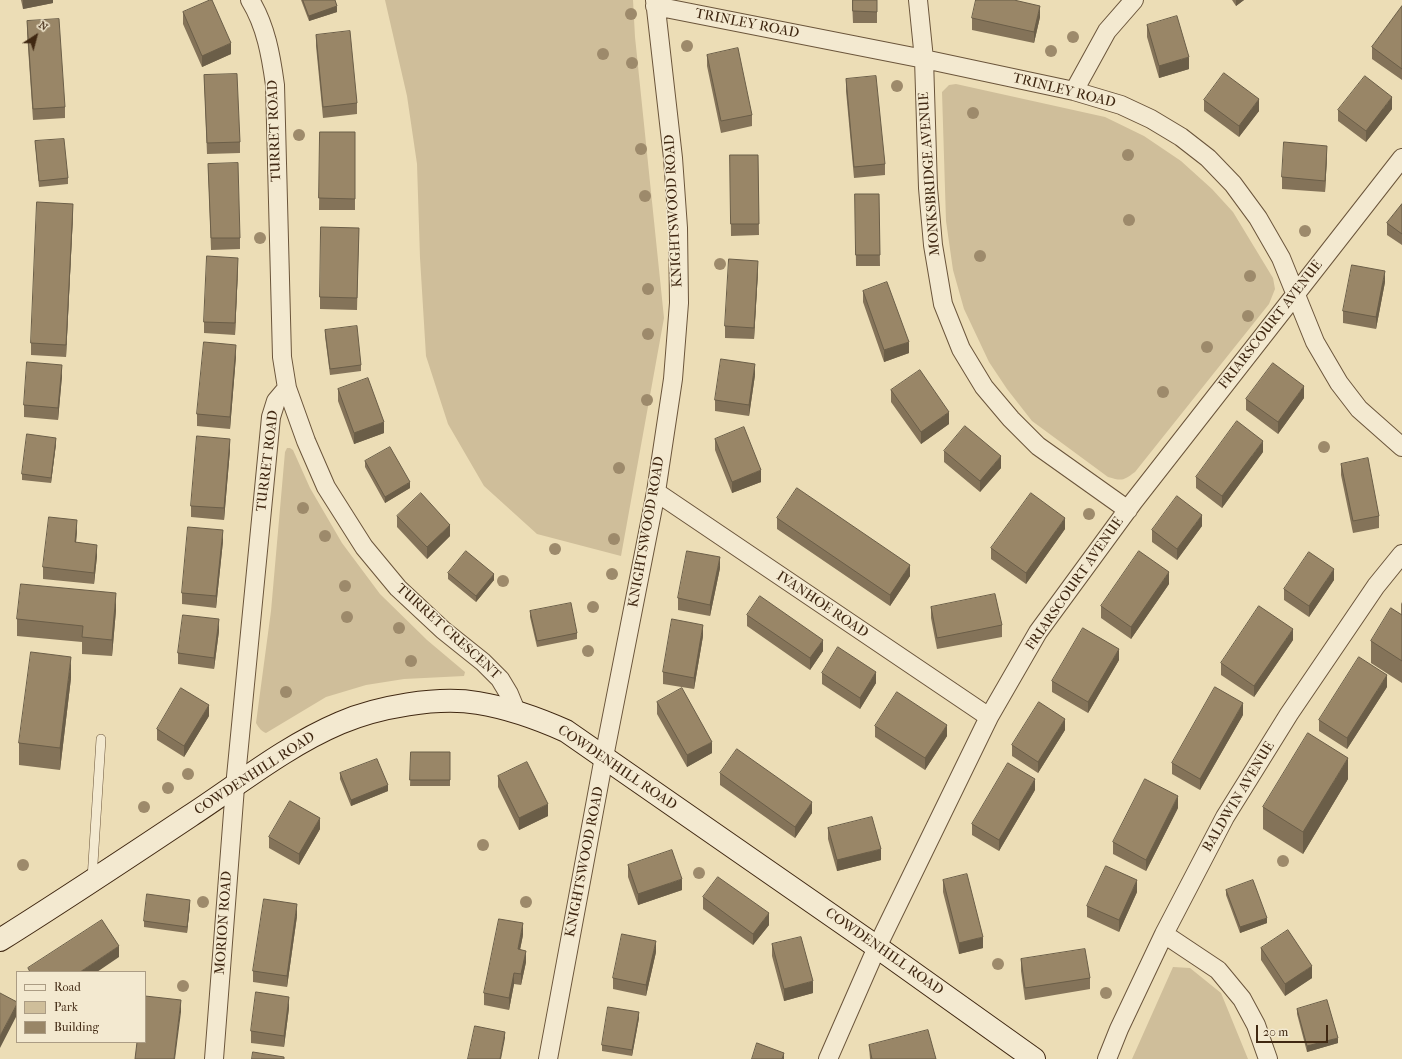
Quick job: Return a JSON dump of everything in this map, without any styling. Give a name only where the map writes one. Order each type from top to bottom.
[{"type":"street","name":"TURRET ROAD","points":[[235,786],[271,417],[276,401],[287,388],[282,357],[280,326],[275,85],[270,53],[264,30],[250,0]]},
{"type":"street","name":"MONKSBRIDGE AVENUE","points":[[918,0],[924,59],[928,188],[933,246],[943,304],[961,349],[984,387],[1011,419],[1038,446],[1128,510]]},
{"type":"street","points":[[1074,91],[1107,31],[1134,0]]},
{"type":"street","name":"TRINLEY ROAD","points":[[655,3],[1074,91],[1121,105],[1151,119],[1181,137],[1208,158],[1233,184],[1258,218],[1281,258],[1315,342],[1339,383],[1359,409],[1402,447]]},
{"type":"street","name":"KNIGHTSWOOD ROAD","points":[[548,1059],[604,757],[656,492],[673,380],[680,303],[678,228],[673,158],[655,3]]},
{"type":"street","name":"FRIARSCOURT AVENUE","points":[[828,1059],[877,946],[989,717],[1038,632],[1128,510],[1402,158]]},
{"type":"street","name":"TURRET CRESCENT","points":[[287,388],[306,441],[326,487],[364,547],[398,588],[443,630],[483,662],[500,679],[509,694],[516,711]]},
{"type":"street","name":"IVANHOE ROAD","points":[[656,492],[989,717]]},
{"type":"street","name":"BALDWIN AVENUE","points":[[1107,1059],[1119,1029],[1164,934],[1225,817],[1289,714],[1376,586],[1402,554]]},
{"type":"street","name":"COWDENHILL ROAD","points":[[5,933],[91,882],[271,761],[310,738],[340,723],[377,711],[408,705],[446,701],[477,702],[516,711],[537,718],[566,731],[877,946],[1034,1059]]},
{"type":"street","name":"MORION ROAD","points":[[214,1059],[235,786]]},
{"type":"street","points":[[1164,934],[1218,970],[1242,999],[1256,1025],[1268,1059]]},
{"type":"lane","points":[[91,882],[101,739]]},
{"type":"green space","points":[[385,0],[633,0],[635,37],[664,318],[621,556],[537,534],[484,486],[448,424],[426,356],[420,258],[417,164],[407,96]]},
{"type":"green space","points":[[956,84],[1105,117],[1144,136],[1181,161],[1212,189],[1233,212],[1273,278],[1275,289],[1269,304],[1135,472],[1125,479],[1120,480],[1108,477],[1032,421],[1007,389],[989,362],[964,309],[953,270],[946,221],[942,92],[949,85]]},
{"type":"green space","points":[[287,448],[293,450],[310,488],[342,543],[380,594],[427,640],[465,672],[464,676],[404,679],[366,685],[326,697],[266,733],[259,728],[256,723],[271,611],[285,452]]},
{"type":"green space","points":[[1173,967],[1190,968],[1221,993],[1248,1059],[1132,1059]]},
{"type":"building","points":[[212,0],[231,43],[202,56],[183,12]]},
{"type":"building","points":[[303,0],[335,0],[337,6],[309,16]]},
{"type":"building","points":[[853,0],[877,0],[877,12],[853,11]]},
{"type":"building","points":[[976,0],[1014,0],[1040,6],[1034,32],[972,18]]},
{"type":"building","points":[[1402,6],[1402,69],[1372,47]]},
{"type":"building","points":[[1177,16],[1189,57],[1159,66],[1147,25]]},
{"type":"building","points":[[59,19],[65,107],[33,109],[27,21]]},
{"type":"building","points":[[350,31],[357,103],[323,107],[316,35]]},
{"type":"building","points":[[738,48],[752,115],[721,121],[707,55]]},
{"type":"building","points":[[1224,73],[1259,99],[1239,126],[1204,100]]},
{"type":"building","points":[[237,74],[240,142],[207,143],[204,75]]},
{"type":"building","points":[[876,76],[885,164],[854,167],[846,79]]},
{"type":"building","points":[[1365,76],[1392,97],[1366,131],[1338,110]]},
{"type":"building","points":[[320,132],[355,132],[355,199],[319,198]]},
{"type":"building","points":[[64,139],[68,178],[39,181],[35,141]]},
{"type":"building","points":[[1284,142],[1327,146],[1325,181],[1282,177]]},
{"type":"building","points":[[730,155],[758,155],[759,224],[731,224]]},
{"type":"building","points":[[238,163],[240,238],[211,238],[208,164]]},
{"type":"building","points":[[855,194],[879,194],[880,255],[856,255]]},
{"type":"building","points":[[37,202],[73,204],[66,345],[31,343]]},
{"type":"building","points":[[1402,204],[1402,234],[1387,223]]},
{"type":"building","points":[[321,227],[359,228],[357,298],[320,297]]},
{"type":"building","points":[[207,256],[238,258],[235,323],[204,322]]},
{"type":"building","points":[[729,259],[758,261],[754,328],[725,326]]},
{"type":"building","points":[[1352,265],[1385,271],[1376,317],[1343,311]]},
{"type":"building","points":[[887,282],[909,342],[884,350],[863,291]]},
{"type":"building","points":[[357,326],[361,365],[330,369],[325,330]]},
{"type":"building","points":[[204,342],[236,345],[230,417],[197,414]]},
{"type":"building","points":[[721,359],[755,364],[749,405],[715,400]]},
{"type":"building","points":[[27,362],[62,365],[58,408],[24,405]]},
{"type":"building","points":[[1273,363],[1304,386],[1278,422],[1246,399]]},
{"type":"building","points":[[920,370],[949,412],[921,432],[891,390]]},
{"type":"building","points":[[368,378],[384,422],[354,433],[338,389]]},
{"type":"building","points":[[1237,421],[1263,441],[1222,496],[1196,477]]},
{"type":"building","points":[[965,426],[1001,456],[980,481],[944,451]]},
{"type":"building","points":[[744,427],[761,470],[732,482],[715,439]]},
{"type":"building","points":[[27,434],[56,438],[51,478],[22,474]]},
{"type":"building","points":[[197,436],[230,439],[224,508],[191,506]]},
{"type":"building","points":[[390,447],[410,482],[385,497],[365,461]]},
{"type":"building","points":[[1368,458],[1379,516],[1353,521],[1341,464]]},
{"type":"building","points":[[797,488],[910,565],[890,595],[777,518]]},
{"type":"building","points":[[421,493],[450,525],[427,547],[397,516]]},
{"type":"building","points":[[1031,493],[1065,518],[1026,573],[991,548]]},
{"type":"building","points":[[1177,496],[1202,515],[1177,549],[1152,530]]},
{"type":"building","points":[[49,517],[77,520],[75,542],[97,545],[94,573],[43,567]]},
{"type":"building","points":[[188,527],[223,530],[216,596],[182,593]]},
{"type":"building","points":[[466,551],[494,574],[476,596],[448,573]]},
{"type":"building","points":[[687,551],[720,557],[710,605],[678,598]]},
{"type":"building","points":[[1139,551],[1169,572],[1131,627],[1101,606]]},
{"type":"building","points":[[1309,552],[1334,569],[1309,606],[1284,589]]},
{"type":"building","points":[[21,584],[116,593],[112,640],[82,637],[83,626],[17,619]]},
{"type":"building","points":[[995,594],[1002,625],[937,638],[931,607]]},
{"type":"building","points":[[760,596],[823,640],[810,658],[747,615]]},
{"type":"building","points":[[571,603],[577,633],[537,641],[530,611]]},
{"type":"building","points":[[1259,606],[1293,629],[1254,686],[1221,663]]},
{"type":"building","points":[[1391,608],[1402,615],[1402,661],[1371,641]]},
{"type":"building","points":[[183,615],[219,619],[214,658],[178,653]]},
{"type":"building","points":[[672,619],[703,625],[694,678],[663,672]]},
{"type":"building","points":[[1083,628],[1119,649],[1088,702],[1052,681]]},
{"type":"building","points":[[838,647],[876,672],[860,698],[822,673]]},
{"type":"building","points":[[31,652],[71,657],[60,748],[19,743]]},
{"type":"building","points":[[1359,657],[1387,675],[1347,738],[1319,720]]},
{"type":"building","points":[[1215,687],[1243,703],[1200,779],[1172,763]]},
{"type":"building","points":[[181,688],[209,705],[184,746],[157,729]]},
{"type":"building","points":[[682,688],[712,742],[687,755],[657,702]]},
{"type":"building","points":[[897,692],[947,725],[925,758],[875,726]]},
{"type":"building","points":[[1039,702],[1065,719],[1038,762],[1012,745]]},
{"type":"building","points":[[1308,733],[1348,758],[1303,832],[1263,807]]},
{"type":"building","points":[[737,749],[812,802],[795,827],[720,773]]},
{"type":"building","points":[[411,752],[450,752],[450,780],[410,780]]},
{"type":"building","points":[[377,759],[388,785],[351,800],[340,773]]},
{"type":"building","points":[[527,762],[548,804],[519,818],[498,776]]},
{"type":"building","points":[[1008,763],[1035,779],[999,840],[972,824]]},
{"type":"building","points":[[1145,779],[1178,796],[1146,860],[1113,842]]},
{"type":"building","points":[[290,801],[320,818],[299,854],[269,837]]},
{"type":"building","points":[[872,817],[881,849],[837,860],[828,828]]},
{"type":"building","points":[[672,850],[682,879],[638,894],[628,865]]},
{"type":"building","points":[[1106,866],[1137,880],[1119,920],[1087,906]]},
{"type":"building","points":[[967,874],[983,937],[959,943],[943,880]]},
{"type":"building","points":[[718,877],[769,913],[753,934],[703,897]]},
{"type":"building","points":[[1253,880],[1267,918],[1240,927],[1226,890]]},
{"type":"building","points":[[147,894],[190,900],[187,927],[144,921]]},
{"type":"building","points":[[264,899],[297,904],[287,976],[253,971]]},
{"type":"building","points":[[499,919],[523,923],[518,949],[526,951],[521,974],[514,973],[509,998],[484,993]]},
{"type":"building","points":[[102,920],[119,946],[82,971],[30,971],[28,968]]},
{"type":"building","points":[[1288,930],[1312,966],[1285,984],[1261,948]]},
{"type":"building","points":[[622,934],[656,941],[646,985],[613,978]]},
{"type":"building","points":[[801,937],[813,981],[784,989],[772,944]]},
{"type":"building","points":[[1085,949],[1090,978],[1025,988],[1021,959]]},
{"type":"building","points":[[256,992],[289,997],[284,1036],[251,1031]]},
{"type":"building","points":[[0,993],[16,1001],[16,1006],[0,1036]]},
{"type":"building","points":[[146,996],[181,1000],[174,1059],[135,1059],[137,1043],[146,1043]]},
{"type":"building","points":[[1327,1000],[1338,1038],[1307,1046],[1297,1009]]},
{"type":"building","points":[[608,1007],[639,1012],[632,1050],[602,1045]]},
{"type":"building","points":[[475,1026],[505,1032],[500,1059],[468,1059]]},
{"type":"building","points":[[928,1030],[936,1059],[872,1059],[869,1045]]},
{"type":"building","points":[[757,1043],[784,1053],[782,1059],[752,1059]]},
{"type":"building","points":[[253,1052],[284,1057],[284,1059],[252,1059]]}]
